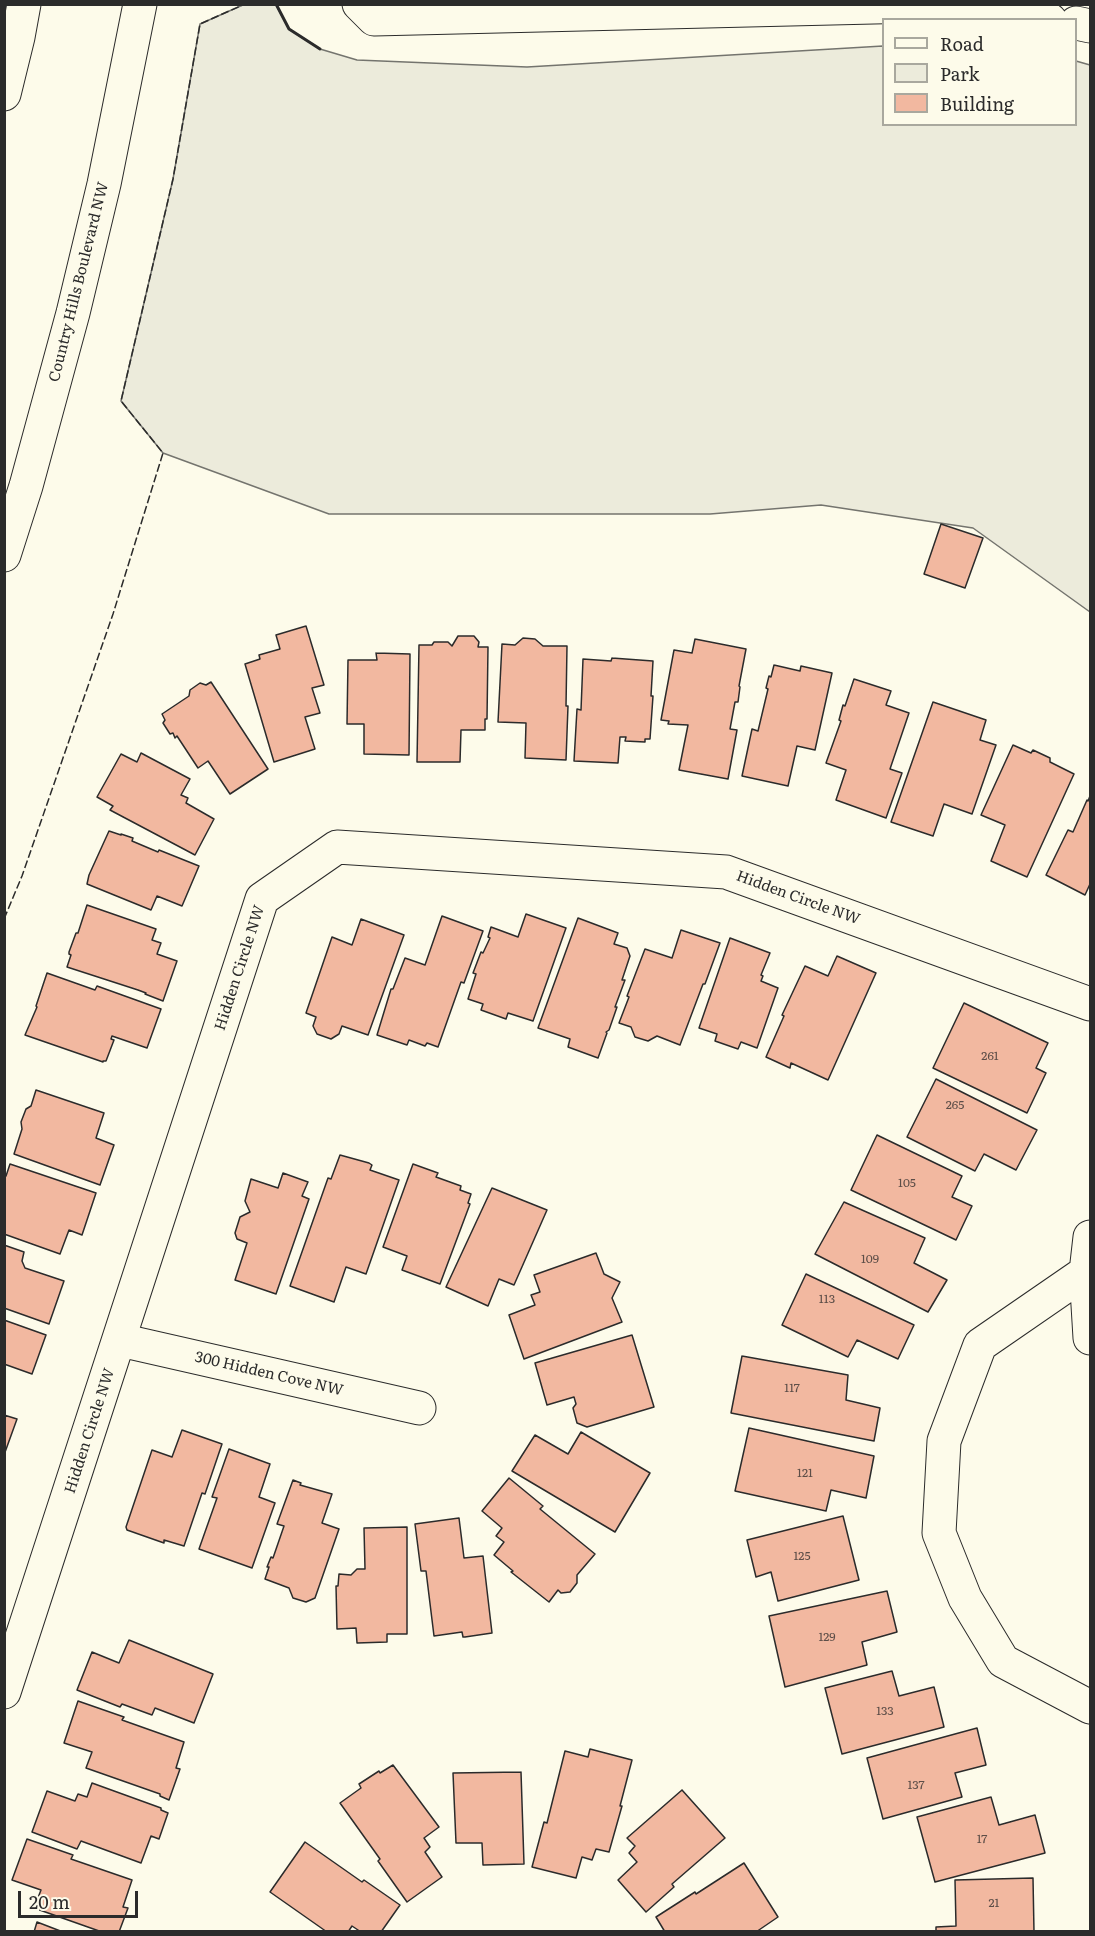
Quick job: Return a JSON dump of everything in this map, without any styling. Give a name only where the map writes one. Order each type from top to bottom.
[{"type":"street","points":[[4,94],[24,4]]},
{"type":"street","name":"Country Hills Boulevard NW","points":[[4,555],[26,486],[73,313],[104,184],[140,4]]},
{"type":"street","points":[[359,4],[374,19],[957,5],[1038,18]]},
{"type":"street","name":"Hidden Circle NW","points":[[4,1692],[262,899],[337,847],[726,872],[1090,1004]]},
{"type":"street","points":[[1090,1237],[1086,1272],[1090,1338]]},
{"type":"street","points":[[1086,1272],[980,1345],[944,1441],[939,1533],[965,1598],[1004,1661],[1090,1707]]},
{"type":"street","name":"300 Hidden Cove NW","points":[[120,1340],[419,1408]]},
{"type":"green space","points":[[245,4],[276,5],[289,29],[320,49],[357,60],[527,67],[882,46],[882,126],[1077,126],[1077,61],[1090,65],[1090,612],[973,528],[821,505],[710,514],[329,514],[163,453],[121,401],[173,179],[200,24]]},
{"type":"building","points":[[941,524],[983,538],[965,588],[924,574]]},
{"type":"building","points":[[306,626],[324,685],[312,688],[320,713],[305,717],[315,749],[274,762],[245,664],[260,659],[259,655],[280,649],[276,635]]},
{"type":"building","points":[[458,636],[474,636],[479,642],[478,647],[488,647],[485,730],[461,730],[460,762],[417,762],[419,645],[448,642],[452,646]]},
{"type":"building","points":[[523,638],[535,639],[543,646],[567,646],[566,760],[525,758],[526,723],[498,722],[502,644],[515,645]]},
{"type":"building","points":[[695,639],[746,649],[738,702],[735,702],[730,729],[737,730],[728,779],[679,770],[688,725],[668,724],[669,721],[661,720],[674,650],[692,653]]},
{"type":"building","points":[[376,653],[410,654],[409,755],[364,754],[364,724],[347,724],[348,660],[377,660]]},
{"type":"building","points":[[612,658],[653,661],[650,739],[645,739],[645,742],[625,741],[626,737],[620,737],[618,763],[574,761],[577,709],[581,710],[583,659],[611,661]]},
{"type":"building","points":[[774,665],[800,671],[801,666],[832,673],[815,750],[797,746],[788,786],[742,776],[752,729],[758,731],[768,689],[766,688]]},
{"type":"building","points":[[854,679],[891,691],[886,705],[909,713],[890,769],[902,773],[886,818],[836,800],[846,770],[826,763],[841,721],[839,720],[843,705],[845,706]]},
{"type":"building","points":[[211,682],[268,769],[230,794],[208,761],[198,768],[177,736],[175,738],[173,733],[170,734],[163,723],[165,720],[162,714],[189,696],[190,690],[200,683],[206,685]]},
{"type":"building","points":[[933,702],[986,720],[980,740],[996,745],[972,814],[944,804],[933,836],[891,822]]},
{"type":"building","points":[[1013,745],[1031,753],[1033,750],[1050,758],[1050,762],[1074,774],[1027,877],[991,861],[1005,825],[981,815]]},
{"type":"building","points":[[141,753],[190,779],[181,795],[188,798],[186,803],[214,819],[195,855],[110,810],[113,806],[97,797],[121,754],[137,762]]},
{"type":"building","points":[[1090,796],[1090,884],[1085,895],[1046,875],[1068,830],[1073,832]]},
{"type":"building","points":[[109,831],[133,838],[132,841],[199,866],[182,906],[157,896],[151,910],[87,884]]},
{"type":"building","points":[[87,905],[156,929],[152,940],[161,943],[157,954],[177,961],[163,1001],[138,990],[67,967],[71,955],[69,952]]},
{"type":"building","points":[[526,914],[566,928],[533,1021],[508,1013],[506,1019],[481,1010],[483,1004],[468,999],[476,974],[473,973],[481,952],[483,953],[490,938],[488,937],[491,927],[518,937]]},
{"type":"building","points":[[442,916],[483,931],[464,983],[461,982],[438,1047],[427,1043],[425,1046],[409,1040],[407,1045],[377,1035],[391,989],[393,989],[405,958],[425,965]]},
{"type":"building","points":[[578,918],[618,933],[614,944],[627,948],[630,956],[622,980],[625,980],[615,1007],[617,1007],[598,1058],[568,1047],[570,1039],[538,1028]]},
{"type":"building","points":[[361,919],[404,935],[368,1035],[342,1026],[339,1034],[331,1039],[317,1034],[313,1026],[316,1017],[306,1013],[332,937],[352,945]]},
{"type":"building","points":[[681,930],[720,943],[680,1045],[657,1036],[648,1041],[635,1037],[631,1027],[619,1023],[645,949],[672,958]]},
{"type":"building","points":[[730,938],[770,953],[761,975],[763,976],[761,981],[778,988],[757,1048],[741,1042],[738,1049],[715,1041],[717,1034],[699,1028]]},
{"type":"building","points":[[837,956],[876,973],[828,1080],[791,1063],[790,1068],[766,1057],[784,1016],[782,1015],[805,966],[828,976]]},
{"type":"building","points":[[47,973],[95,990],[97,986],[161,1009],[147,1048],[112,1036],[111,1039],[114,1040],[106,1061],[103,1062],[25,1035],[37,1007]]},
{"type":"building","points":[[964,1003],[1048,1043],[1036,1068],[1046,1073],[1027,1113],[933,1068]]},
{"type":"building","points":[[936,1079],[1037,1130],[1016,1170],[984,1154],[975,1171],[907,1137]]},
{"type":"building","points":[[36,1090],[104,1113],[96,1138],[114,1145],[100,1185],[14,1154],[22,1129],[21,1122],[26,1109],[31,1106]]},
{"type":"building","points":[[877,1135],[962,1176],[952,1197],[972,1206],[956,1240],[851,1190]]},
{"type":"building","points":[[340,1155],[369,1163],[372,1165],[370,1170],[399,1180],[366,1274],[346,1267],[334,1302],[290,1286],[328,1178],[331,1179]]},
{"type":"building","points":[[10,1164],[96,1193],[82,1235],[69,1230],[60,1254],[4,1234],[4,1176]]},
{"type":"building","points":[[413,1164],[438,1173],[436,1177],[461,1186],[460,1190],[471,1194],[468,1203],[470,1204],[440,1284],[402,1270],[407,1256],[383,1247]]},
{"type":"building","points":[[283,1173],[308,1182],[302,1196],[309,1199],[276,1294],[235,1280],[247,1243],[237,1239],[235,1233],[240,1217],[250,1212],[245,1201],[251,1179],[278,1188]]},
{"type":"building","points":[[492,1188],[547,1210],[514,1285],[499,1279],[488,1306],[446,1287]]},
{"type":"building","points":[[844,1202],[925,1238],[914,1263],[947,1280],[928,1312],[815,1254]]},
{"type":"building","points":[[4,1245],[24,1252],[22,1261],[25,1268],[64,1281],[49,1324],[4,1308]]},
{"type":"building","points":[[596,1253],[604,1274],[620,1282],[612,1298],[622,1322],[524,1359],[509,1315],[535,1305],[531,1295],[540,1292],[534,1275]]},
{"type":"building","points":[[806,1274],[914,1325],[898,1359],[857,1340],[848,1357],[782,1325]]},
{"type":"building","points":[[4,1320],[46,1335],[32,1374],[4,1364]]},
{"type":"building","points":[[632,1335],[654,1407],[587,1427],[577,1423],[573,1408],[576,1404],[574,1397],[547,1405],[535,1363]]},
{"type":"building","points":[[742,1356],[848,1375],[846,1400],[880,1408],[874,1441],[731,1413]]},
{"type":"building","points":[[4,1415],[17,1419],[4,1455]]},
{"type":"building","points":[[749,1428],[874,1456],[866,1498],[831,1490],[826,1511],[735,1491]]},
{"type":"building","points":[[182,1430],[222,1444],[184,1546],[164,1540],[164,1543],[127,1530],[126,1527],[152,1450],[172,1457]]},
{"type":"building","points":[[581,1432],[650,1473],[615,1532],[512,1471],[535,1435],[568,1454]]},
{"type":"building","points":[[229,1449],[270,1464],[259,1497],[275,1503],[252,1568],[199,1549],[217,1498],[212,1497]]},
{"type":"building","points":[[509,1478],[543,1506],[540,1509],[595,1554],[577,1575],[577,1583],[570,1592],[561,1593],[558,1590],[549,1602],[511,1572],[513,1571],[494,1555],[504,1542],[496,1536],[502,1528],[482,1511]]},
{"type":"building","points":[[293,1480],[301,1483],[300,1485],[332,1494],[322,1523],[339,1529],[315,1598],[306,1602],[293,1598],[289,1588],[265,1579],[269,1567],[267,1567],[271,1557],[273,1558],[284,1526],[277,1524]]},
{"type":"building","points":[[843,1516],[859,1580],[778,1601],[771,1572],[756,1577],[747,1540]]},
{"type":"building","points":[[459,1518],[464,1558],[483,1556],[492,1633],[465,1637],[462,1632],[434,1636],[426,1571],[421,1571],[415,1524]]},
{"type":"building","points":[[407,1527],[407,1634],[387,1634],[387,1642],[357,1643],[356,1628],[337,1629],[336,1586],[338,1586],[339,1574],[351,1575],[357,1569],[365,1569],[364,1528]]},
{"type":"building","points":[[887,1591],[897,1632],[862,1642],[867,1665],[785,1687],[769,1616]]},
{"type":"building","points":[[129,1640],[213,1674],[194,1723],[155,1708],[152,1715],[122,1704],[120,1707],[77,1690],[92,1652],[119,1663]]},
{"type":"building","points":[[892,1671],[899,1696],[934,1687],[944,1727],[842,1754],[825,1688]]},
{"type":"building","points":[[78,1701],[124,1717],[122,1720],[184,1742],[176,1768],[180,1769],[169,1800],[160,1794],[86,1768],[92,1752],[64,1743]]},
{"type":"building","points":[[977,1728],[986,1765],[955,1773],[962,1797],[883,1819],[867,1758]]},
{"type":"building","points":[[590,1749],[632,1760],[609,1852],[596,1849],[592,1860],[582,1857],[576,1878],[532,1867],[544,1822],[547,1823],[565,1751],[588,1757]]},
{"type":"building","points":[[393,1765],[439,1827],[424,1838],[430,1847],[425,1852],[442,1877],[407,1902],[340,1803],[361,1788],[359,1784]]},
{"type":"building","points":[[521,1772],[524,1864],[483,1865],[482,1843],[456,1843],[453,1773]]},
{"type":"building","points":[[92,1783],[161,1808],[168,1813],[159,1839],[151,1836],[141,1863],[81,1841],[77,1849],[32,1832],[47,1791],[75,1801],[78,1794],[87,1797]]},
{"type":"building","points":[[682,1790],[725,1838],[672,1884],[674,1887],[646,1912],[618,1880],[637,1862],[629,1853],[635,1846],[627,1838]]},
{"type":"building","points":[[991,1797],[999,1825],[1035,1815],[1045,1853],[935,1882],[917,1817]]},
{"type":"building","points":[[27,1839],[73,1855],[71,1859],[132,1880],[123,1907],[128,1908],[119,1932],[102,1932],[34,1908],[41,1890],[12,1880]]},
{"type":"building","points":[[305,1842],[362,1882],[364,1880],[400,1905],[381,1932],[361,1932],[352,1926],[348,1932],[327,1932],[270,1892]]},
{"type":"building","points":[[744,1863],[778,1917],[756,1932],[665,1932],[656,1917]]},
{"type":"building","points":[[1033,1878],[1034,1932],[936,1932],[936,1927],[956,1926],[955,1880]]},
{"type":"building","points":[[37,1922],[63,1932],[34,1932]]},
{"type":"fence","points":[[4,919],[22,876],[113,614],[163,453],[121,401],[173,179],[200,24],[245,4]]},
{"type":"wall","points":[[276,4],[289,29],[320,49]]}]
